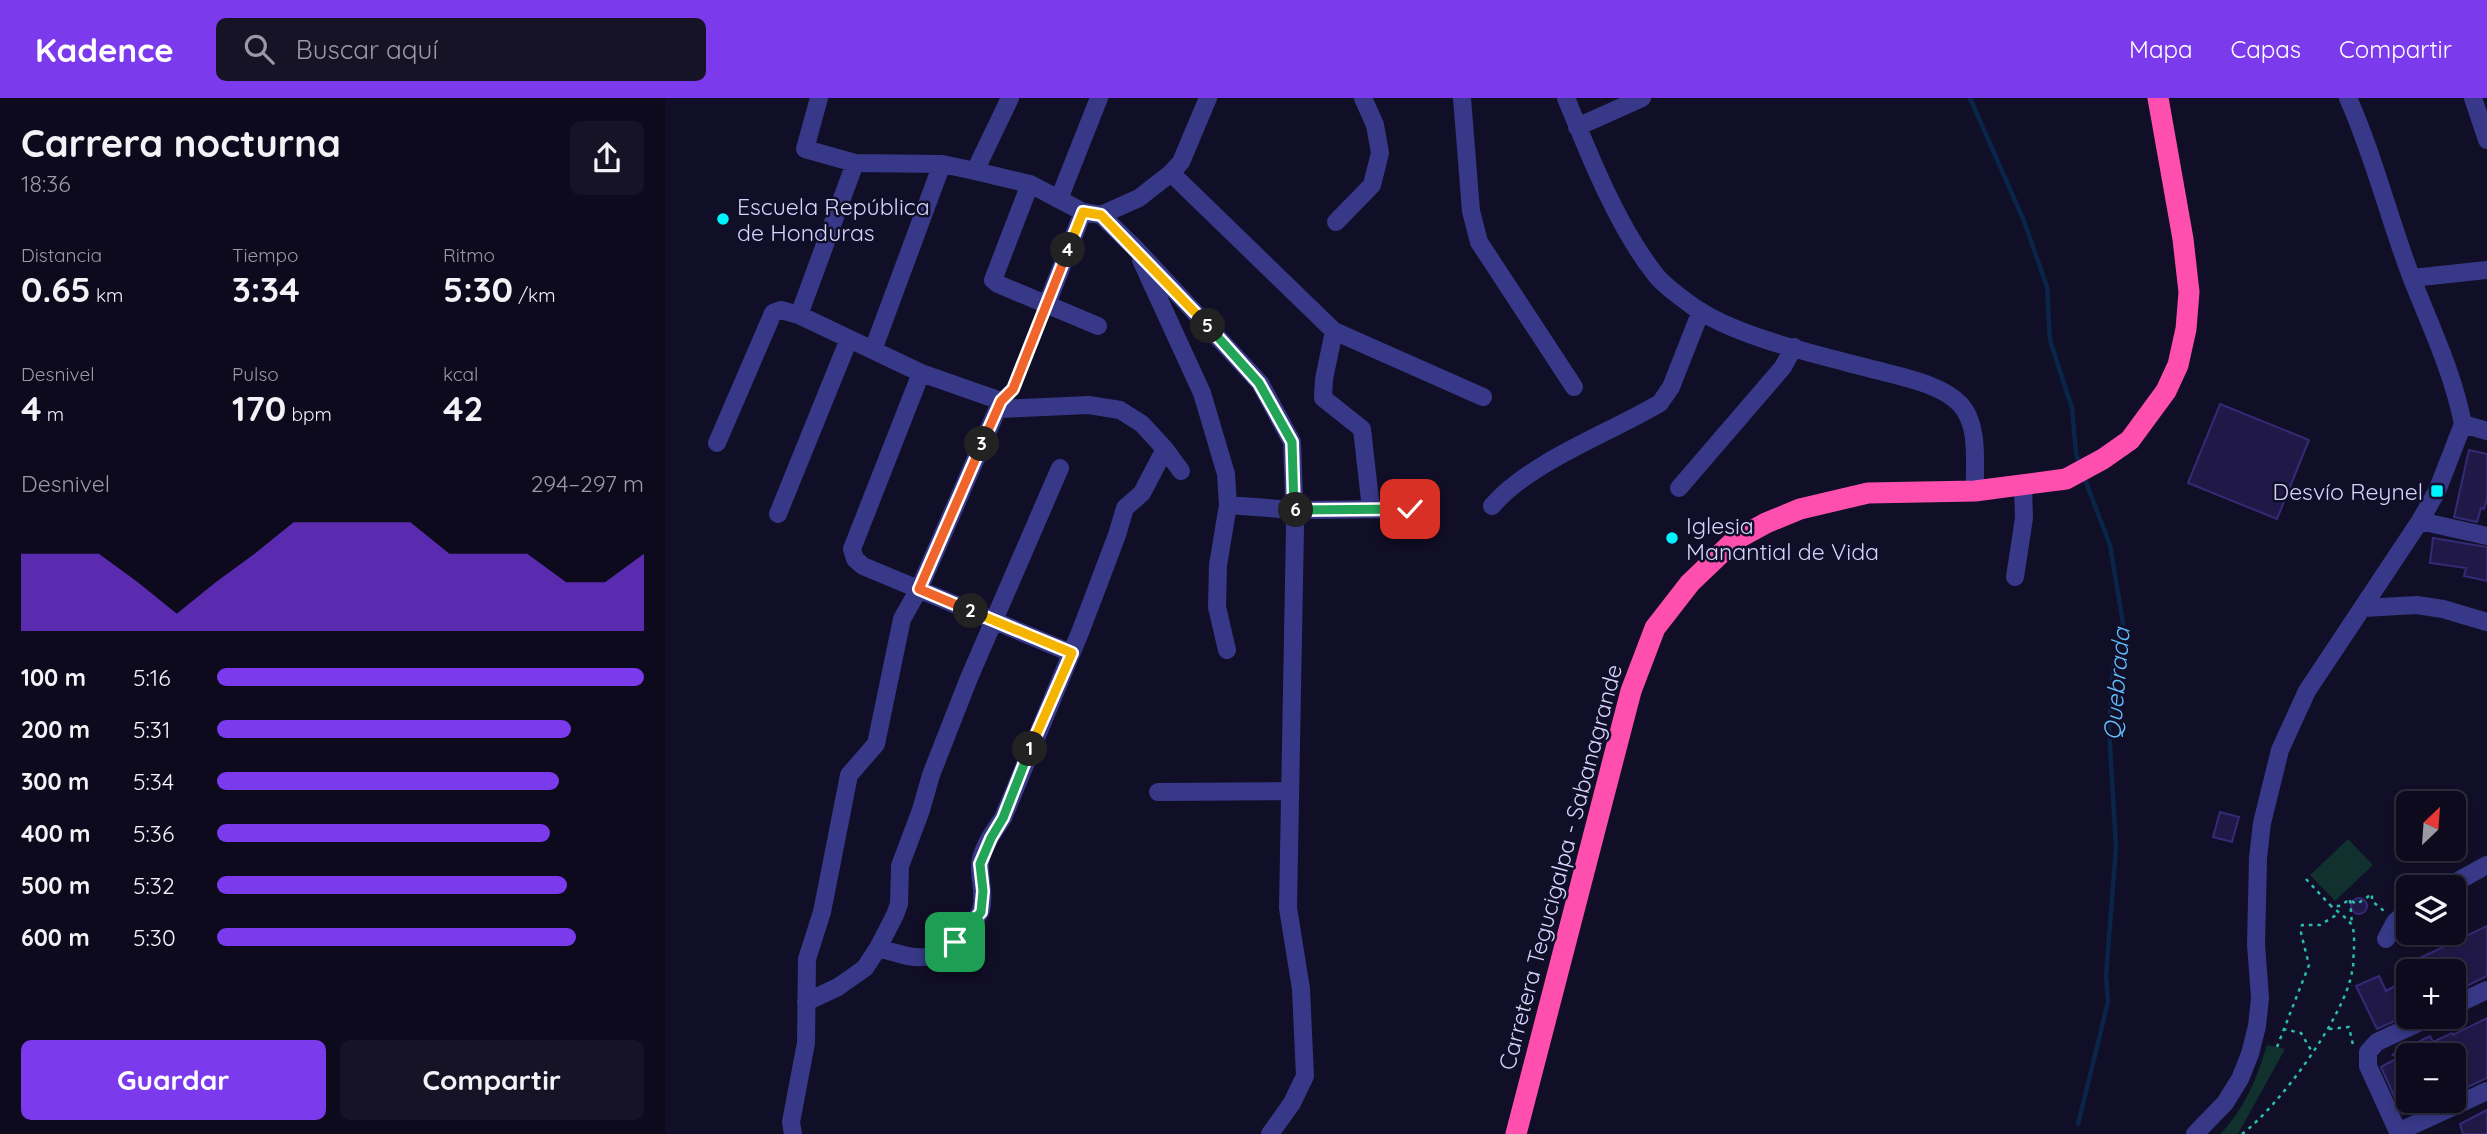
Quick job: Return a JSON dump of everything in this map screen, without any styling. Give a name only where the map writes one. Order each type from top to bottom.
[{"type":"highway","name":"Carretera Tegucigalpa - Sabanagrande","points":[[1516,1134],[1631,691],[1655,628],[1690,583],[1735,540],[1800,509],[1868,493],[1975,491],[2066,479],[2103,459],[2130,440],[2166,391],[2178,365],[2186,329],[2189,292],[2183,239],[2158,98]]},
{"type":"street","points":[[819,98],[804,149],[855,163],[942,164],[975,171],[1030,184],[1083,212],[1101,215],[1139,198],[1171,173],[1181,162],[1208,98]]},
{"type":"street","points":[[975,171],[1010,98]]},
{"type":"street","points":[[1059,199],[1099,98]]},
{"type":"street","points":[[1336,222],[1372,185],[1380,153],[1375,125],[1363,98]]},
{"type":"street","points":[[1462,98],[1471,211],[1479,242],[1574,387]]},
{"type":"street","points":[[1566,98],[1624,227],[1656,276],[1701,311],[1748,332],[1918,381],[1959,404],[1970,422],[1975,491]]},
{"type":"street","points":[[1577,127],[1642,98]]},
{"type":"street","points":[[2195,1134],[2225,1103],[2239,1079],[2250,1054],[2257,1026],[2260,998],[2256,944],[2258,858],[2262,823],[2280,750],[2307,691],[2437,491],[2463,425],[2453,380],[2412,278],[2348,98]]},
{"type":"street","points":[[2473,98],[2487,140]]},
{"type":"street","points":[[799,316],[855,163]]},
{"type":"street","points":[[873,350],[942,164]]},
{"type":"street","points":[[1171,173],[1334,331],[1483,397]]},
{"type":"street","points":[[1030,184],[993,280],[1098,326]]},
{"type":"street","points":[[1047,304],[1083,212]]},
{"type":"street","points":[[1101,215],[1137,250],[1259,383],[1292,442],[1294,510],[1288,908],[1301,989],[1305,1076],[1292,1103],[1270,1134]]},
{"type":"street","points":[[1137,250],[1202,393],[1226,474],[1228,505],[1219,565],[1217,607],[1227,650]]},
{"type":"street","points":[[2412,278],[2487,270]]},
{"type":"street","points":[[717,443],[773,313],[781,310],[1000,405],[1089,405],[1120,410],[1142,424],[1181,471]]},
{"type":"street","points":[[1492,506],[1502,494],[1534,472],[1660,403],[1671,387],[1701,311]]},
{"type":"street","points":[[1334,331],[1323,398],[1362,429],[1371,509]]},
{"type":"street","points":[[778,514],[849,339]]},
{"type":"street","points":[[1679,488],[1783,367],[1794,347]]},
{"type":"street","points":[[921,373],[852,549],[855,559],[863,566],[1072,653]]},
{"type":"street","points":[[793,1134],[792,1122],[806,1043],[807,959],[822,912],[849,775],[876,744],[902,619],[919,589],[1000,405]]},
{"type":"street","points":[[2463,425],[2487,431]]},
{"type":"street","points":[[878,948],[908,957],[932,958],[955,942],[981,912],[983,891],[980,864],[1003,818],[1072,653],[1125,508],[1142,493],[1165,449]]},
{"type":"street","points":[[806,1003],[838,987],[865,968],[899,904],[900,866],[931,775],[993,621],[1060,468]]},
{"type":"street","points":[[2015,577],[2024,517],[2023,486]]},
{"type":"street","points":[[1228,505],[1294,510],[1410,509]]},
{"type":"street","points":[[2420,521],[2487,536]]},
{"type":"street","points":[[2363,608],[2417,605],[2443,609],[2487,622]]},
{"type":"street","points":[[1158,792],[1289,791]]},
{"type":"street","points":[[2466,877],[2487,865]]},
{"type":"street","points":[[2386,939],[2396,921]]},
{"type":"street","points":[[2466,1000],[2487,990]]},
{"type":"street","points":[[2405,1029],[2377,1042],[2368,1052],[2368,1066],[2399,1133],[2487,1091]]},
{"type":"path","points":[[1000,405],[1013,389],[1047,304]]},
{"type":"path","points":[[2307,879],[2352,925]]},
{"type":"path","points":[[2331,906],[2339,906],[2350,900],[2357,904],[2372,894],[2372,901]]},
{"type":"path","points":[[2242,1134],[2256,1123],[2327,1029],[2352,972],[2354,941],[2350,900]]},
{"type":"path","points":[[2277,1047],[2309,965],[2301,933],[2302,925],[2320,925],[2339,913]]},
{"type":"path","points":[[2327,1029],[2349,1027],[2353,1045]]},
{"type":"path","points":[[2283,1029],[2301,1033],[2312,1052]]},
{"type":"green space","points":[[2348,839],[2373,865],[2335,901],[2310,875]]},
{"type":"green space","points":[[2267,1045],[2285,1049],[2238,1134],[2220,1134],[2249,1092]]},
{"type":"building","points":[[2220,404],[2309,440],[2277,519],[2188,483]]},
{"type":"building","points":[[2469,450],[2487,454],[2487,498],[2477,522],[2454,517]]},
{"type":"building","points":[[2433,538],[2487,547],[2487,581],[2464,576],[2466,568],[2430,563]]},
{"type":"building","points":[[2220,812],[2239,817],[2232,842],[2213,837]]},
{"type":"building","points":[[2359,898],[2367,906],[2359,914],[2351,906]]},
{"type":"building","points":[[2487,926],[2487,976],[2466,986],[2466,959],[2420,958],[2447,945],[2466,945],[2466,936]]},
{"type":"building","points":[[2379,976],[2386,991],[2396,986],[2396,1020],[2377,1029],[2356,986]]},
{"type":"building","points":[[2487,1018],[2487,1078],[2466,1088],[2466,1043],[2416,1043],[2430,1036],[2433,1042]]},
{"type":"building","points":[[2396,1059],[2396,1101],[2381,1067]]},
{"type":"building","points":[[2487,1110],[2487,1134],[2463,1134],[2460,1124]]},
{"type":"waterway","name":"Quebrada","points":[[1970,98],[2024,221],[2047,287],[2050,340],[2072,408],[2076,453],[2080,466]]},
{"type":"waterway","name":"Quebrada","points":[[2078,1124],[2108,1002],[2106,976],[2116,847],[2109,728],[2113,670],[2123,623],[2110,545],[2084,477]]},
{"type":"place","name":"Escuela República de Honduras","points":[[723,219]]},
{"type":"place","name":"Desvío Reynel","points":[[2437,491]]},
{"type":"place","name":"Iglesia Manantial de Vida","points":[[1672,538]]},
{"type":"route","points":[[955,942],[981,912],[983,891],[980,864],[1003,818],[1049,702],[1072,653],[919,589],[1001,401],[1013,389],[1025,362],[1083,212],[1101,215],[1137,250],[1259,383],[1292,442],[1294,510],[1410,509]]}]
